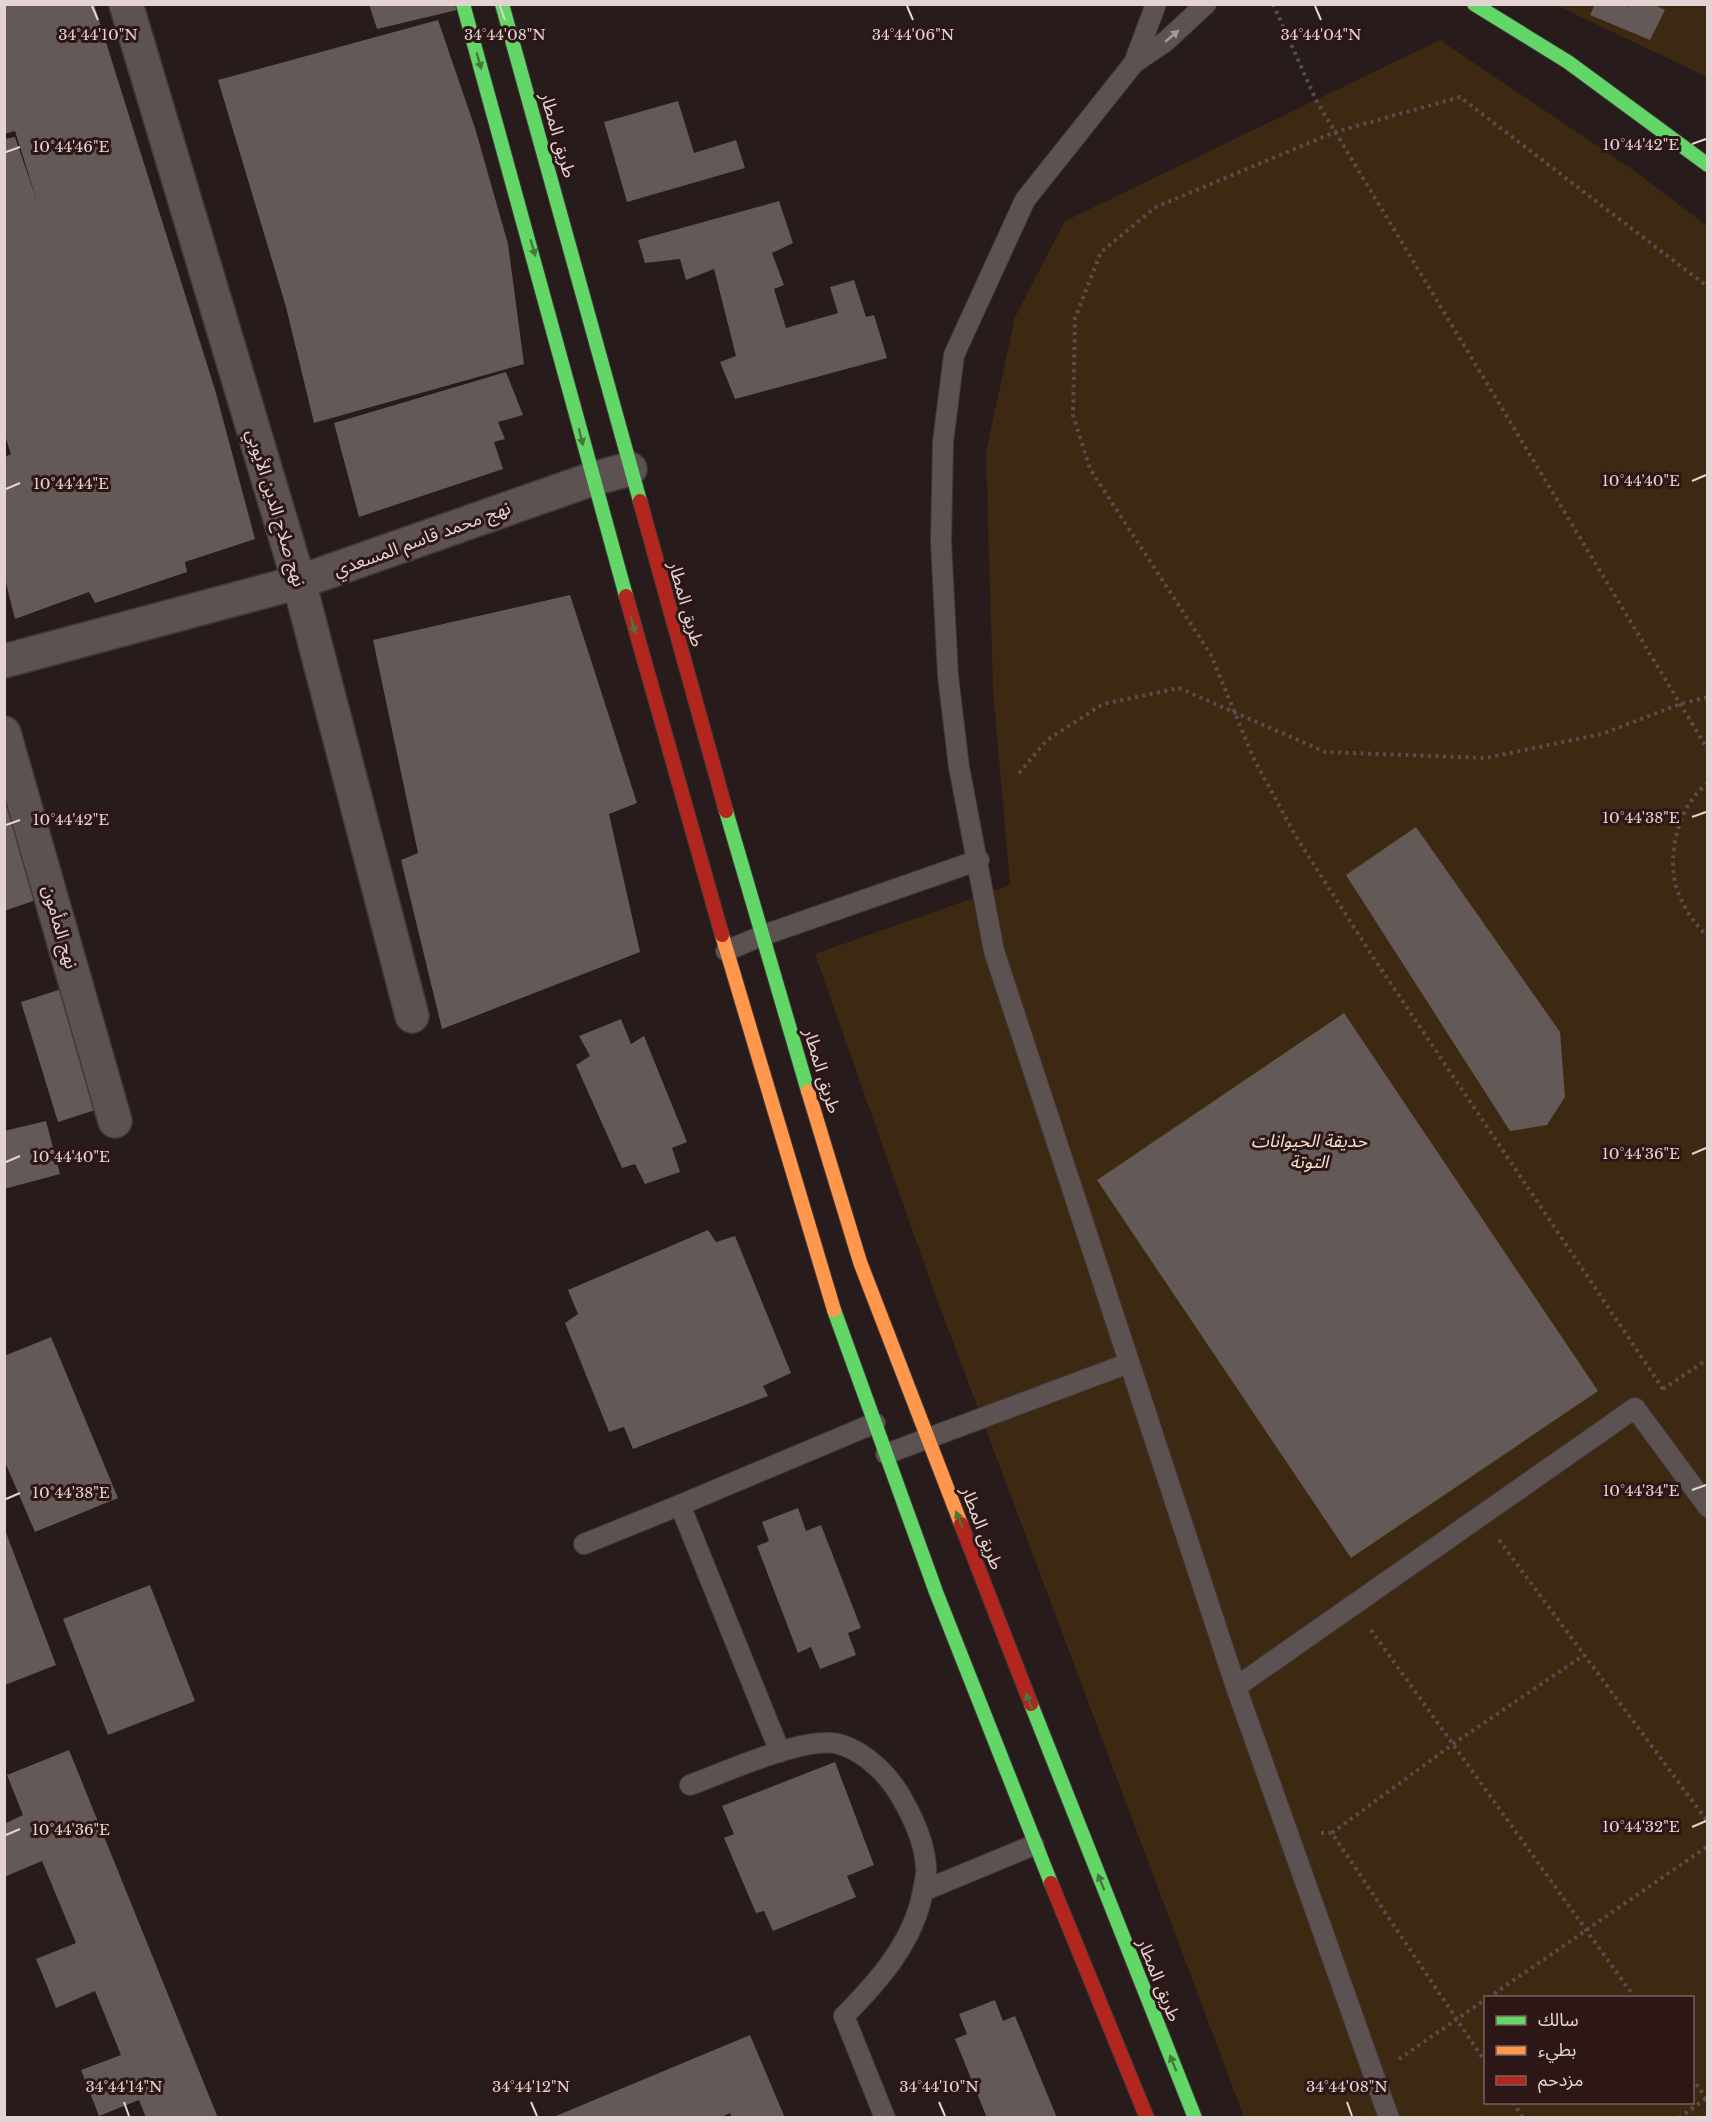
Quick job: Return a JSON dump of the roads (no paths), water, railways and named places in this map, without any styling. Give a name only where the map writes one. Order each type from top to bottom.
[{"type":"main road","points":[[463,4],[539,272],[592,478],[726,951],[821,1270],[874,1423],[1034,1845],[1147,2118]]},
{"type":"main road","name":"طريق المطار","points":[[502,4],[761,936],[860,1262],[1061,1782],[1195,2118]]},
{"type":"main road","points":[[1474,4],[1568,62],[1707,165]]},
{"type":"street","name":"نهج صلاح الدين الأيوبي","points":[[126,4],[299,582],[412,1016]]},
{"type":"street","name":"نهج محمد قاسم المسعدي","points":[[4,662],[299,582],[592,478],[630,469]]},
{"type":"street","name":"نهج المأمون","points":[[4,733],[115,1120]]},
{"type":"lane","points":[[1134,63],[1156,4]]},
{"type":"lane","points":[[1206,4],[1165,42],[1134,63],[1026,200],[954,355],[943,442],[941,542],[948,676],[959,767],[994,951],[1236,1687],[1389,2118]]},
{"type":"lane","points":[[726,951],[761,936],[978,860]]},
{"type":"lane","points":[[886,1454],[1129,1363]]},
{"type":"lane","points":[[1236,1687],[1635,1408],[1707,1507]]},
{"type":"lane","points":[[584,1544],[874,1423]]},
{"type":"lane","points":[[680,1505],[780,1752]]},
{"type":"lane","points":[[690,1785],[780,1752],[807,1745],[837,1743],[868,1759],[899,1791],[919,1830],[927,1870],[921,1904],[904,1943],[876,1984],[844,2016],[885,2118]]},
{"type":"lane","points":[[923,1891],[1034,1845]]},
{"type":"park label","name":"حديقة الحيوانات التوتة","points":[[1309,1151]]}]
